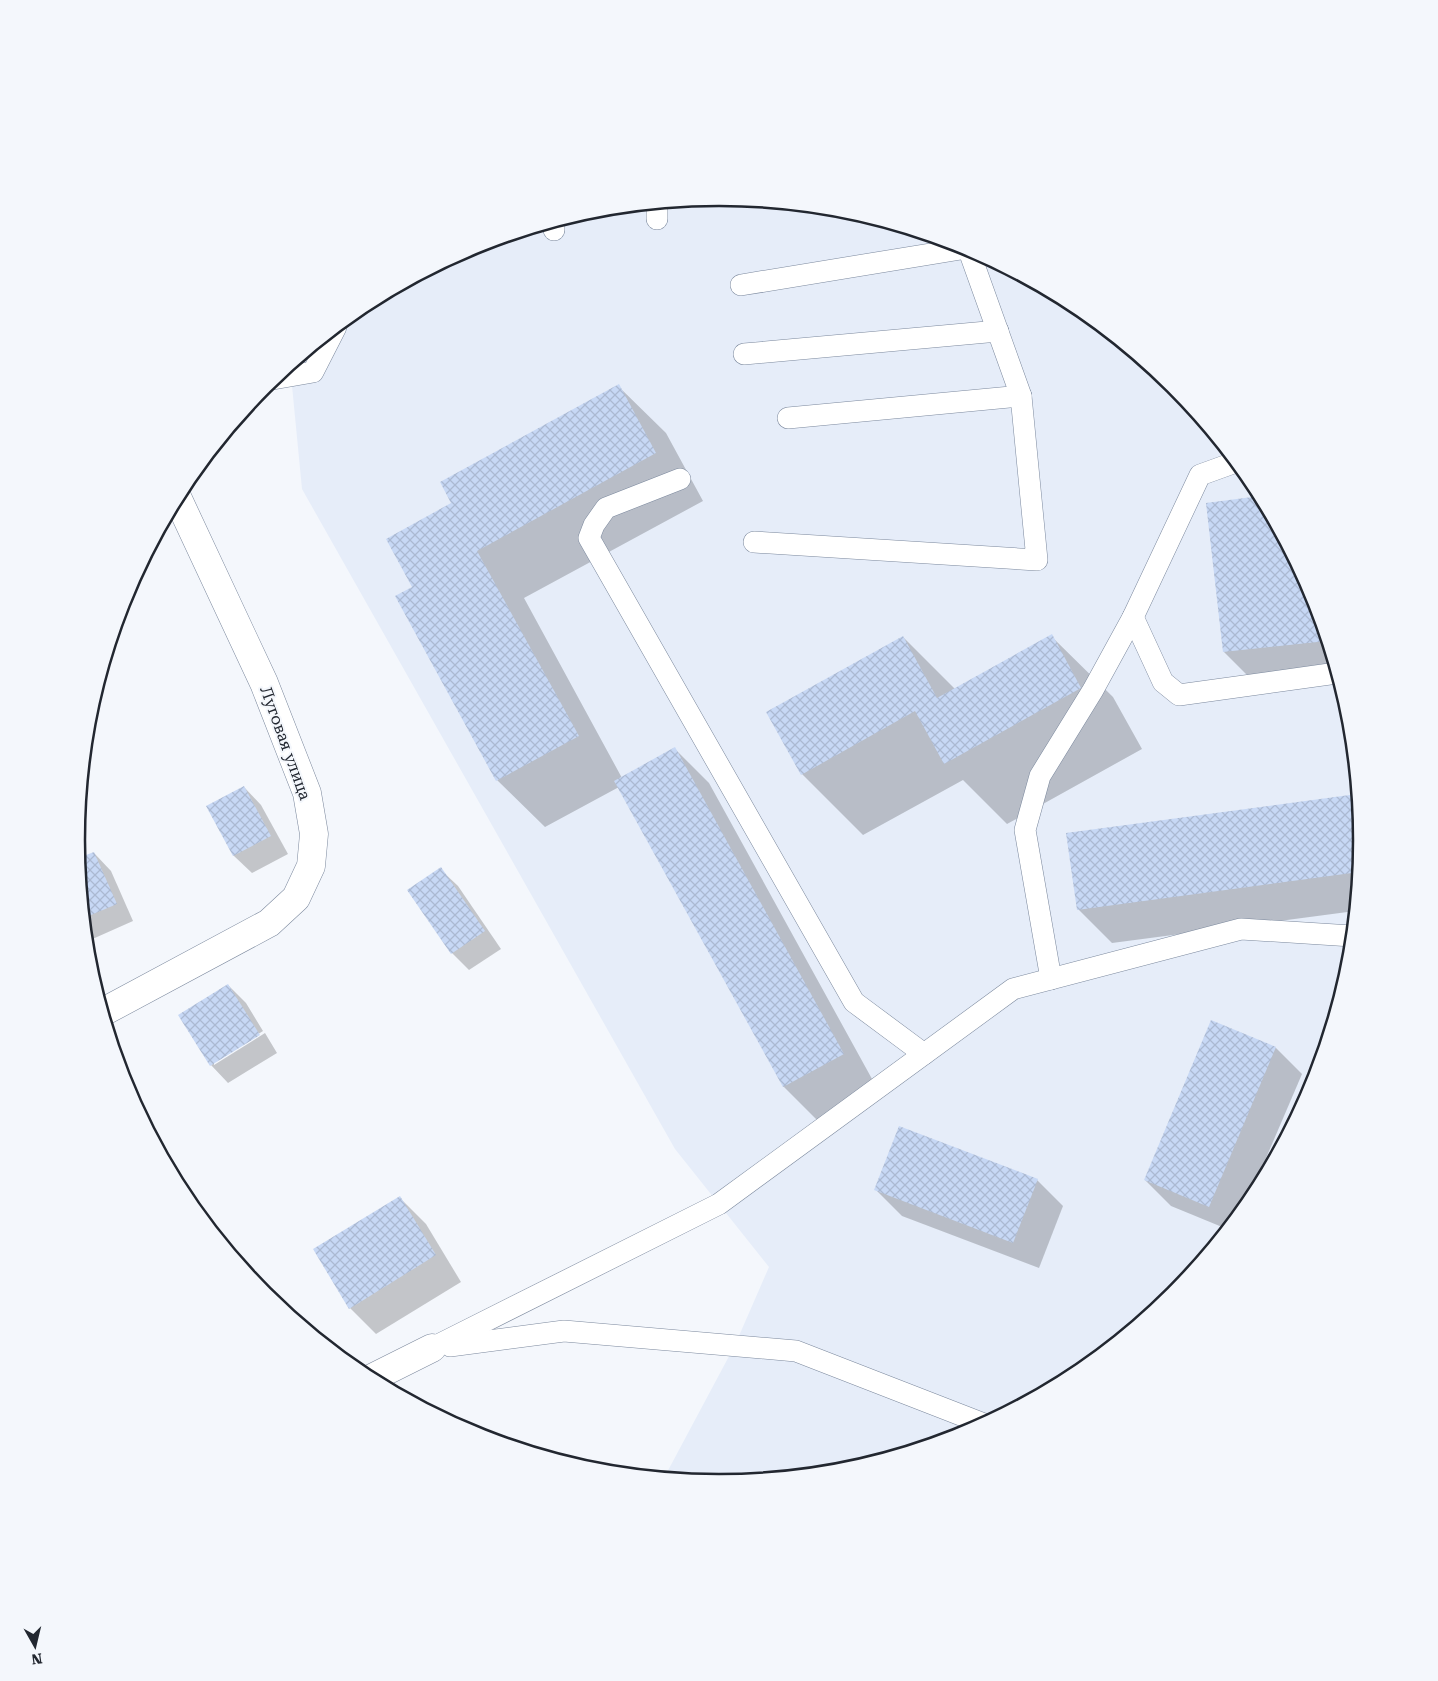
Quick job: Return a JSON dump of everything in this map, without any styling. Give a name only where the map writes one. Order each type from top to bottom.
[{"type":"street","name":"Луговая улица","points":[[108,1009],[269,923],[296,898],[310,866],[314,834],[308,793],[264,683],[181,506]]},
{"type":"street","points":[[378,1375],[432,1348]]},
{"type":"lane","points":[[741,284],[951,251]]},
{"type":"lane","points":[[754,542],[1037,560],[1021,396],[971,259]]},
{"type":"lane","points":[[744,354],[998,331]]},
{"type":"lane","points":[[288,376],[313,372],[329,342]]},
{"type":"lane","points":[[788,418],[1021,396]]},
{"type":"lane","points":[[1051,979],[1025,830],[1040,776],[1093,690],[1133,617],[1200,475],[1229,465]]},
{"type":"lane","points":[[680,479],[606,508],[594,525],[588,538],[854,1002],[924,1054]]},
{"type":"lane","points":[[1133,617],[1163,682],[1179,695],[1330,674]]},
{"type":"lane","points":[[432,1348],[719,1204],[1013,989],[1241,929],[1346,936]]},
{"type":"lane","points":[[432,1348],[564,1331],[796,1351],[974,1420]]},
{"type":"shaded area","points":[[719,206],[802,212],[883,228],[923,240],[962,255],[1036,291],[1071,313],[1137,364],[1196,422],[1222,455],[1268,523],[1288,560],[1305,598],[1331,676],[1348,758],[1352,799],[1352,882],[1348,923],[1341,964],[1319,1044],[1305,1083],[1288,1121],[1268,1158],[1246,1193],[1196,1259],[1137,1317],[1071,1368],[1036,1390],[962,1426],[923,1441],[883,1453],[802,1469],[719,1474],[667,1472],[735,1345],[769,1267],[675,1149],[302,489],[291,373],[301,364],[367,313],[402,291],[476,255],[515,240],[555,228],[636,212]]},
{"type":"building","points":[[619,384],[656,453],[477,551],[579,736],[496,781],[395,596],[412,587],[386,539],[451,503],[440,482]]},
{"type":"building","points":[[1252,497],[1288,560],[1305,598],[1320,642],[1223,652],[1206,503]]},
{"type":"building","points":[[1052,634],[1081,688],[944,764],[915,711],[801,775],[766,712],[903,636],[937,698]]},
{"type":"building","points":[[675,747],[844,1054],[783,1087],[614,781]]},
{"type":"building","points":[[244,786],[271,836],[233,856],[206,806]]},
{"type":"building","points":[[1352,795],[1352,873],[1077,910],[1066,833]]},
{"type":"building","points":[[94,852],[117,904],[89,916],[86,882],[85,855]]},
{"type":"building","points":[[441,867],[485,931],[451,954],[407,890]]},
{"type":"building","points":[[228,984],[260,1035],[210,1066],[178,1015]]},
{"type":"building","points":[[1211,1020],[1276,1047],[1209,1207],[1144,1180]]},
{"type":"building","points":[[899,1126],[1038,1179],[1013,1243],[874,1190]]},
{"type":"building","points":[[400,1196],[436,1255],[349,1309],[313,1249]]}]
